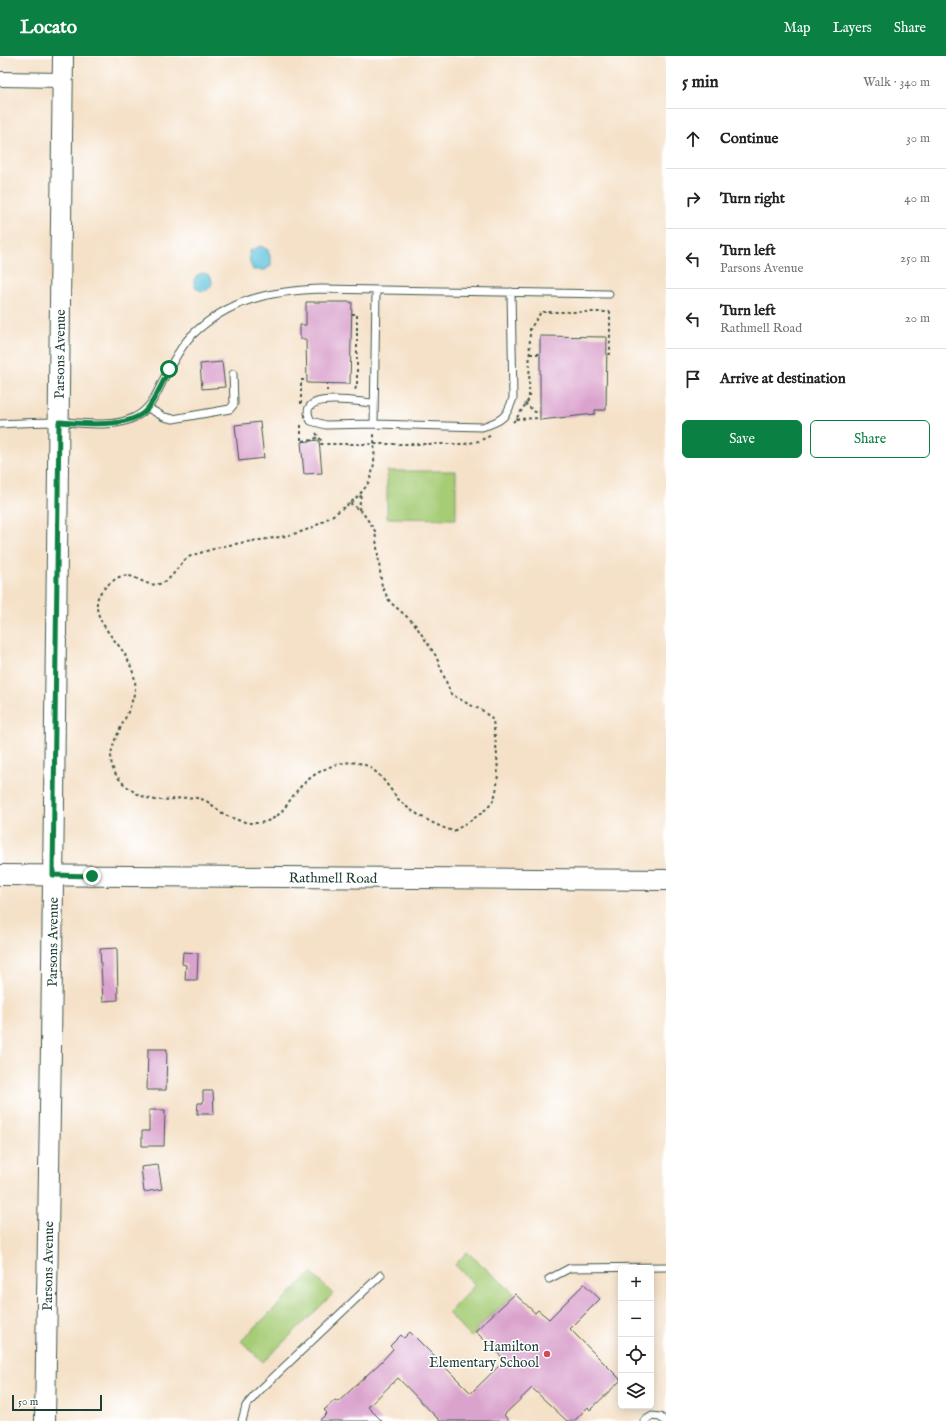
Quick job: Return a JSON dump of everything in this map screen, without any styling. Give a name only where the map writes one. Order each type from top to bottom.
[{"type":"street","name":"Parsons Avenue","points":[[45,1421],[63,56]]},
{"type":"street","points":[[0,79],[63,80]]},
{"type":"street","name":"Rathmell Road","points":[[0,875],[666,880]]},
{"type":"lane","points":[[0,424],[59,422],[99,424],[119,422],[135,418],[148,408],[169,369],[190,337],[236,304],[257,296],[285,290],[321,288],[609,294]]},
{"type":"lane","points":[[372,424],[374,403],[376,290]]},
{"type":"lane","points":[[374,403],[329,399],[317,401],[309,408],[308,415],[311,420],[326,425],[372,424],[482,426],[497,423],[509,412],[513,398],[511,292]]},
{"type":"lane","points":[[148,408],[164,417],[173,419],[230,409],[234,404],[234,374]]},
{"type":"lane","points":[[548,1279],[570,1268],[666,1267]]},
{"type":"lane","points":[[242,1421],[246,1406],[258,1392],[381,1275]]},
{"type":"lane","points":[[644,1421],[652,1416],[660,1417],[665,1421]]},
{"type":"path","points":[[350,393],[353,393],[357,386],[357,314],[352,314]]},
{"type":"path","points":[[530,354],[540,354]]},
{"type":"path","points":[[327,383],[328,392]]},
{"type":"path","points":[[323,393],[332,391]]},
{"type":"path","points":[[301,407],[306,402]]},
{"type":"path","points":[[525,403],[535,412],[540,412]]},
{"type":"path","points":[[516,419],[540,418]]},
{"type":"path","points":[[350,504],[364,513],[375,531],[382,587],[390,602],[414,623],[436,656],[451,694],[482,710],[493,720],[497,769],[496,790],[490,804],[454,831],[445,829],[408,808],[376,772],[360,763],[341,762],[307,780],[284,808],[271,820],[256,824],[241,821],[223,813],[204,800],[190,797],[174,800],[156,800],[141,796],[126,785],[117,776],[111,766],[110,753],[126,720],[136,689],[134,676],[123,652],[109,635],[102,621],[97,607],[99,595],[117,577],[129,575],[150,584],[160,584],[169,578],[182,562],[190,556],[236,544],[271,540],[307,530],[330,517],[350,504],[361,492],[371,477],[374,465],[372,424]]},
{"type":"path","points":[[301,425],[301,441],[314,440],[318,436]]},
{"type":"path","points":[[359,510],[361,492]]},
{"type":"green space","points":[[387,471],[456,471],[456,519],[387,518]]},
{"type":"green space","points":[[467,1252],[515,1294],[475,1330],[477,1332],[471,1337],[448,1313],[475,1285],[455,1265]]},
{"type":"green space","points":[[311,1273],[333,1294],[263,1362],[241,1341]]},
{"type":"water","points":[[261,246],[268,250],[271,266],[265,270],[253,270],[250,263],[249,251]]},
{"type":"water","points":[[203,273],[209,276],[212,282],[209,288],[203,291],[197,288],[194,282],[197,276]]},
{"type":"building","points":[[306,302],[352,302],[350,384],[307,383],[306,339],[300,339],[300,325],[306,325]]},
{"type":"building","points":[[540,336],[607,337],[606,410],[595,410],[595,414],[540,420]]},
{"type":"building","points":[[222,362],[225,387],[202,389],[200,364]]},
{"type":"building","points":[[260,422],[264,458],[239,461],[235,425]]},
{"type":"building","points":[[319,440],[322,473],[304,474],[301,442]]},
{"type":"building","points":[[117,948],[118,1000],[103,1001],[100,949]]},
{"type":"building","points":[[183,952],[198,953],[197,980],[185,980],[186,965],[182,964]]},
{"type":"building","points":[[148,1049],[167,1049],[166,1090],[147,1090]]},
{"type":"building","points":[[203,1091],[213,1091],[214,1114],[197,1114],[198,1103],[203,1103]]},
{"type":"building","points":[[149,1110],[165,1110],[164,1146],[142,1146],[142,1131],[149,1131]]},
{"type":"building","points":[[158,1165],[162,1189],[144,1192],[141,1167]]},
{"type":"building","name":"Hamilton Elementary School","points":[[584,1284],[600,1299],[570,1329],[618,1377],[618,1383],[590,1410],[588,1407],[574,1421],[567,1421],[532,1388],[504,1415],[509,1421],[440,1421],[398,1378],[368,1407],[382,1421],[319,1421],[327,1413],[324,1410],[335,1400],[338,1402],[381,1362],[393,1349],[390,1346],[401,1335],[404,1338],[410,1332],[471,1393],[505,1360],[475,1331],[515,1294],[535,1313],[538,1310],[549,1319]]},
{"type":"place","name":"Hamilton Elementary School","points":[[547,1354]]},
{"type":"route","points":[[92,876],[53,875],[59,422],[99,424],[119,422],[135,418],[148,408],[169,369]]}]
